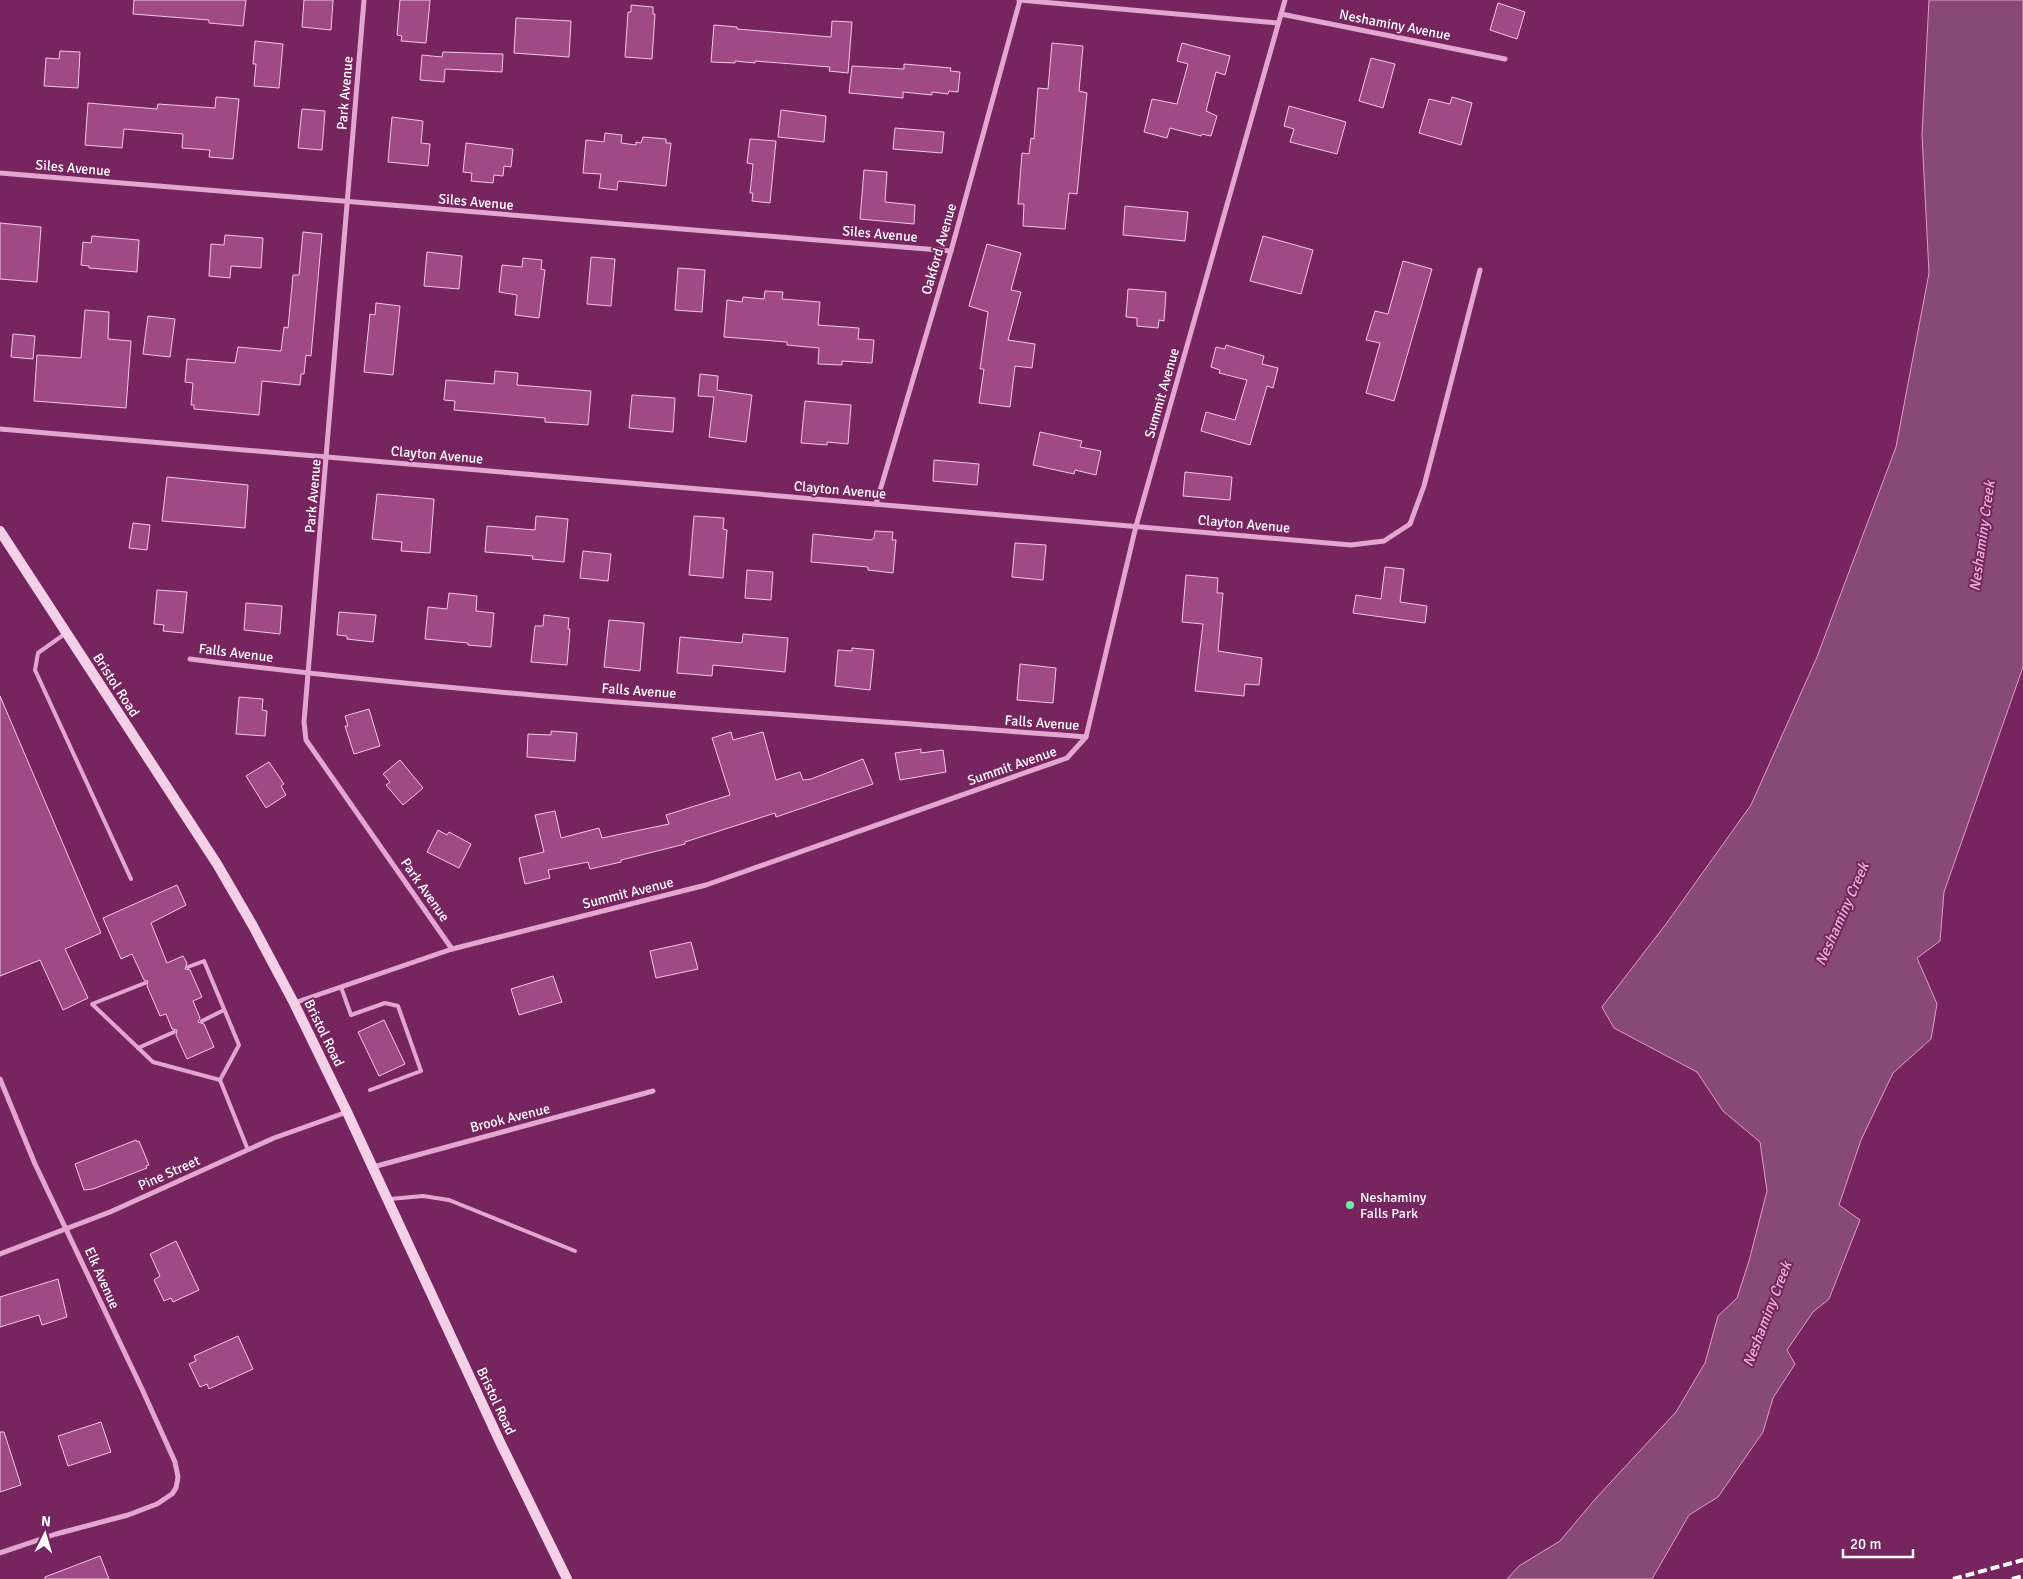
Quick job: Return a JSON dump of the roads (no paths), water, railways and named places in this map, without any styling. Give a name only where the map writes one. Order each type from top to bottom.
[{"type":"main road","name":"Bristol Road","points":[[0,531],[217,864],[254,926],[347,1112],[500,1442],[567,1579]]},
{"type":"street","name":"Park Avenue","points":[[364,0],[304,722],[306,740],[452,949]]},
{"type":"street","points":[[1020,0],[1278,23]]},
{"type":"street","name":"Oakford Avenue","points":[[876,504],[951,251],[1020,0]]},
{"type":"street","name":"Summit Avenue","points":[[294,1003],[452,949],[706,885],[1067,758],[1086,737],[1136,526],[1285,0]]},
{"type":"street","name":"Neshaminy Avenue","points":[[1281,14],[1505,59]]},
{"type":"street","name":"Siles Avenue","points":[[0,173],[951,251]]},
{"type":"street","name":"Clayton Avenue","points":[[0,429],[1351,545],[1384,541],[1410,524],[1424,486],[1480,270]]},
{"type":"street","name":"Falls Avenue","points":[[190,659],[309,674],[489,690],[1086,737]]},
{"type":"street","name":"Elk Avenue","points":[[0,1079],[36,1164],[175,1462],[178,1477],[176,1488],[172,1494],[157,1504],[128,1515],[56,1534],[0,1552]]},
{"type":"street","name":"Brook Avenue","points":[[373,1167],[653,1091]]},
{"type":"street","name":"Pine Street","points":[[0,1254],[67,1229],[274,1138],[347,1112]]},
{"type":"lane","points":[[66,633],[38,653],[35,670],[131,879]]},
{"type":"lane","points":[[188,967],[204,961],[239,1045],[220,1080]]},
{"type":"lane","points":[[145,983],[92,1004],[153,1062],[220,1080]]},
{"type":"lane","points":[[341,987],[351,1015],[385,1003],[398,1006],[421,1071],[370,1090]]},
{"type":"lane","points":[[202,1021],[224,1010]]},
{"type":"lane","points":[[138,1048],[174,1032]]},
{"type":"lane","points":[[220,1080],[248,1150]]},
{"type":"lane","points":[[388,1199],[423,1196],[449,1200],[575,1251]]},
{"type":"water","name":"Neshaminy Creek","points":[[1929,0],[2023,0],[2023,667],[1944,892],[1940,941],[1917,958],[1937,1004],[1931,1039],[1893,1073],[1861,1140],[1839,1205],[1860,1220],[1829,1299],[1813,1312],[1787,1350],[1795,1364],[1773,1398],[1763,1432],[1718,1497],[1689,1515],[1652,1579],[1507,1579],[1519,1566],[1560,1541],[1597,1497],[1676,1412],[1705,1363],[1718,1316],[1737,1298],[1749,1261],[1767,1191],[1760,1142],[1723,1111],[1697,1072],[1614,1028],[1602,1007],[1666,924],[1751,805],[1817,657],[1896,447],[1929,273],[1922,135]]},
{"type":"railway","points":[[1953,1579],[2023,1560]]},
{"type":"railway","points":[[2012,1579],[2023,1576]]},
{"type":"place","name":"Neshaminy Falls Park","points":[[1350,1205]]}]
